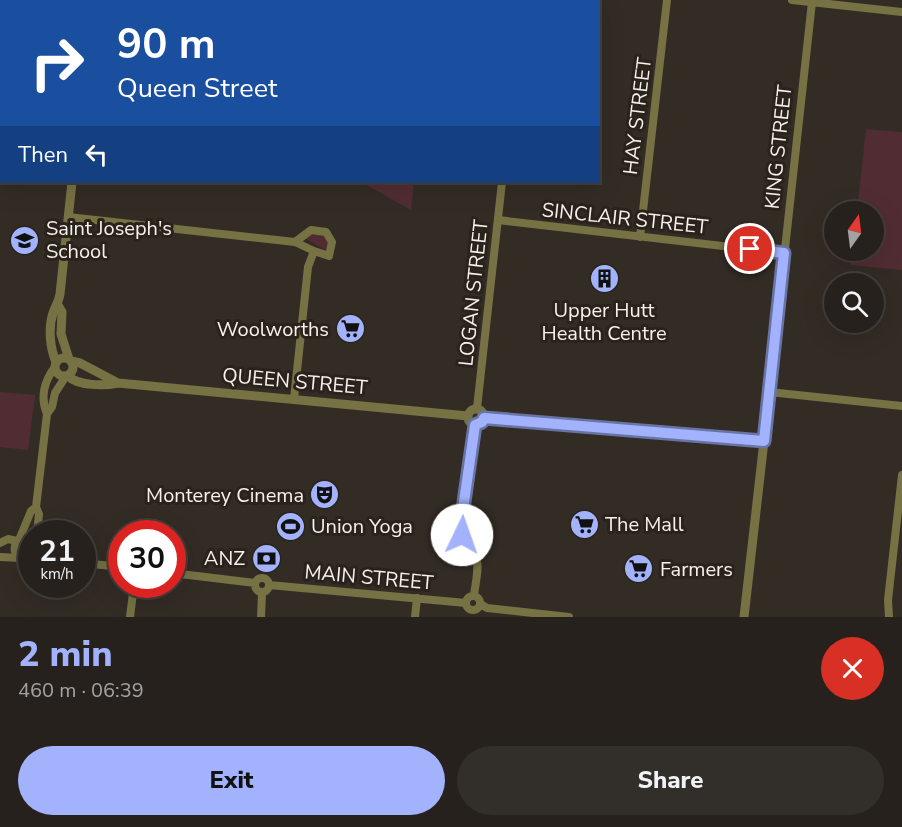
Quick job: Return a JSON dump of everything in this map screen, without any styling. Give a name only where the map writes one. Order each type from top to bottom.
[{"type":"street","name":"HAY STREET","points":[[640,237],[667,0]]},
{"type":"street","points":[[792,0],[902,12]]},
{"type":"street","name":"KING STREET","points":[[744,617],[812,2]]},
{"type":"street","points":[[67,376],[58,374],[51,347],[51,337],[53,311],[58,305],[72,183]]},
{"type":"street","name":"LOGAN STREET","points":[[477,408],[502,183]]},
{"type":"street","points":[[68,217],[295,242],[329,256],[332,242],[326,232],[311,230],[295,242]]},
{"type":"street","name":"SINCLAIR STREET","points":[[498,220],[784,253]]},
{"type":"street","points":[[294,399],[308,267],[314,251]]},
{"type":"street","points":[[38,520],[36,507],[47,414],[52,407],[55,393],[73,369],[61,334],[62,312],[58,305]]},
{"type":"street","points":[[47,414],[43,405],[49,375],[63,358],[70,360]]},
{"type":"street","name":"QUEEN STREET","points":[[70,360],[118,383]]},
{"type":"street","name":"QUEEN STREET","points":[[67,376],[73,381],[118,383],[468,416]]},
{"type":"street","points":[[769,392],[902,406]]},
{"type":"street","points":[[475,425],[469,421],[468,416],[472,410],[477,408],[482,411],[484,418]]},
{"type":"street","points":[[484,418],[764,441]]},
{"type":"street","points":[[475,425],[482,422],[484,418]]},
{"type":"street","points":[[474,596],[477,559],[474,551],[463,538],[462,525],[475,425]]},
{"type":"street","points":[[889,617],[888,600],[902,475]]},
{"type":"street","points":[[27,520],[31,511],[36,507]]},
{"type":"street","points":[[0,543],[8,539],[18,541],[14,551],[18,553]]},
{"type":"street","points":[[0,557],[18,558]]},
{"type":"street","points":[[186,575],[255,583]]},
{"type":"street","points":[[258,579],[267,580],[268,590],[257,591],[255,583],[258,579]]},
{"type":"street","name":"MAIN STREET","points":[[269,585],[466,603]]},
{"type":"street","points":[[261,617],[262,592]]},
{"type":"street","points":[[474,596],[468,598],[467,607],[472,611],[477,610],[481,604]]},
{"type":"street","points":[[474,596],[487,608],[567,617]]},
{"type":"street","points":[[130,617],[132,598]]},
{"type":"street","points":[[415,617],[417,598]]},
{"type":"shaded area","points":[[866,129],[902,132],[902,270],[850,265],[851,261],[884,261],[884,201],[858,201]]},
{"type":"shaded area","points":[[363,183],[414,183],[411,210]]},
{"type":"shaded area","points":[[311,232],[324,235],[329,245],[328,251],[304,238]]},
{"type":"shaded area","points":[[0,392],[35,395],[28,450],[0,447]]},
{"type":"place","name":"Saint Joseph's School","points":[[25,240]]},
{"type":"place","name":"Upper Hutt Health Centre","points":[[604,279]]},
{"type":"place","name":"Woolworths","points":[[350,329]]},
{"type":"place","name":"Monterey Cinema","points":[[325,495]]},
{"type":"place","name":"The Mall","points":[[584,524]]},
{"type":"place","name":"Union Yoga","points":[[290,526]]},
{"type":"place","name":"ANZ","points":[[266,558]]},
{"type":"place","name":"Farmers","points":[[639,569]]},
{"type":"route","points":[[462,535],[464,502],[475,425],[482,422],[484,418],[764,441],[784,253],[750,249]]}]
